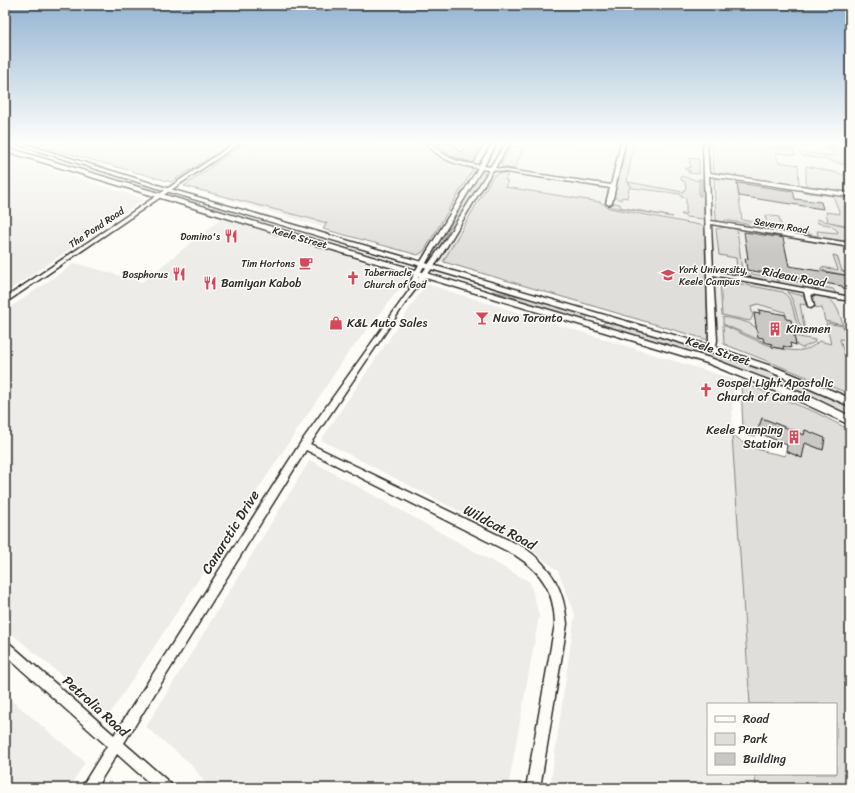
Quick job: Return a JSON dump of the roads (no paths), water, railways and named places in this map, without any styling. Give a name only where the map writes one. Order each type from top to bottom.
[{"type":"main road","name":"Keele Street","points":[[105,180],[331,246],[738,371],[805,399],[850,421]]},
{"type":"main road","points":[[131,180],[168,189]]},
{"type":"main road","name":"Keele Street","points":[[138,180],[422,265],[712,349],[774,370],[850,402]]},
{"type":"main road","points":[[157,196],[170,196],[208,207],[262,217]]},
{"type":"main road","points":[[595,326],[596,321],[600,317]]},
{"type":"street","name":"The Pond Road","points":[[5,301],[182,180]]},
{"type":"street","points":[[421,274],[422,265],[471,180]]},
{"type":"street","name":"Canarctic Drive","points":[[88,788],[304,445],[421,274],[431,267],[486,180]]},
{"type":"street","points":[[570,180],[612,186]]},
{"type":"street","points":[[609,203],[614,180]]},
{"type":"street","points":[[706,180],[713,340],[712,349]]},
{"type":"street","points":[[747,180],[850,195]]},
{"type":"street","name":"Severn Road","points":[[708,222],[850,245]]},
{"type":"street","name":"Rideau Road","points":[[710,272],[850,299]]},
{"type":"street","points":[[807,291],[811,306]]},
{"type":"street","name":"Wildcat Road","points":[[304,445],[519,551],[541,567],[550,579],[560,603],[561,624],[533,788]]},
{"type":"street","name":"Petrolia Road","points":[[5,647],[89,720],[115,746],[165,788]]},
{"type":"place","name":"Domino's","points":[[231,236]]},
{"type":"place","name":"Tim Hortons","points":[[306,263]]},
{"type":"place","name":"Bosphorus","points":[[179,274]]},
{"type":"place","name":"York University, Keele Campus","points":[[668,275]]},
{"type":"place","name":"Tabernacle Church of God","points":[[353,278]]},
{"type":"place","name":"Bamiyan Kabob","points":[[210,283]]},
{"type":"place","name":"Nuvo Toronto","points":[[482,318]]},
{"type":"place","name":"K&L Auto Sales","points":[[336,323]]},
{"type":"place","name":"Kinsmen","points":[[775,329]]},
{"type":"place","name":"Gospel Light Apostolic Church of Canada","points":[[706,390]]},
{"type":"place","name":"Keele Pumping Station","points":[[794,437]]}]
